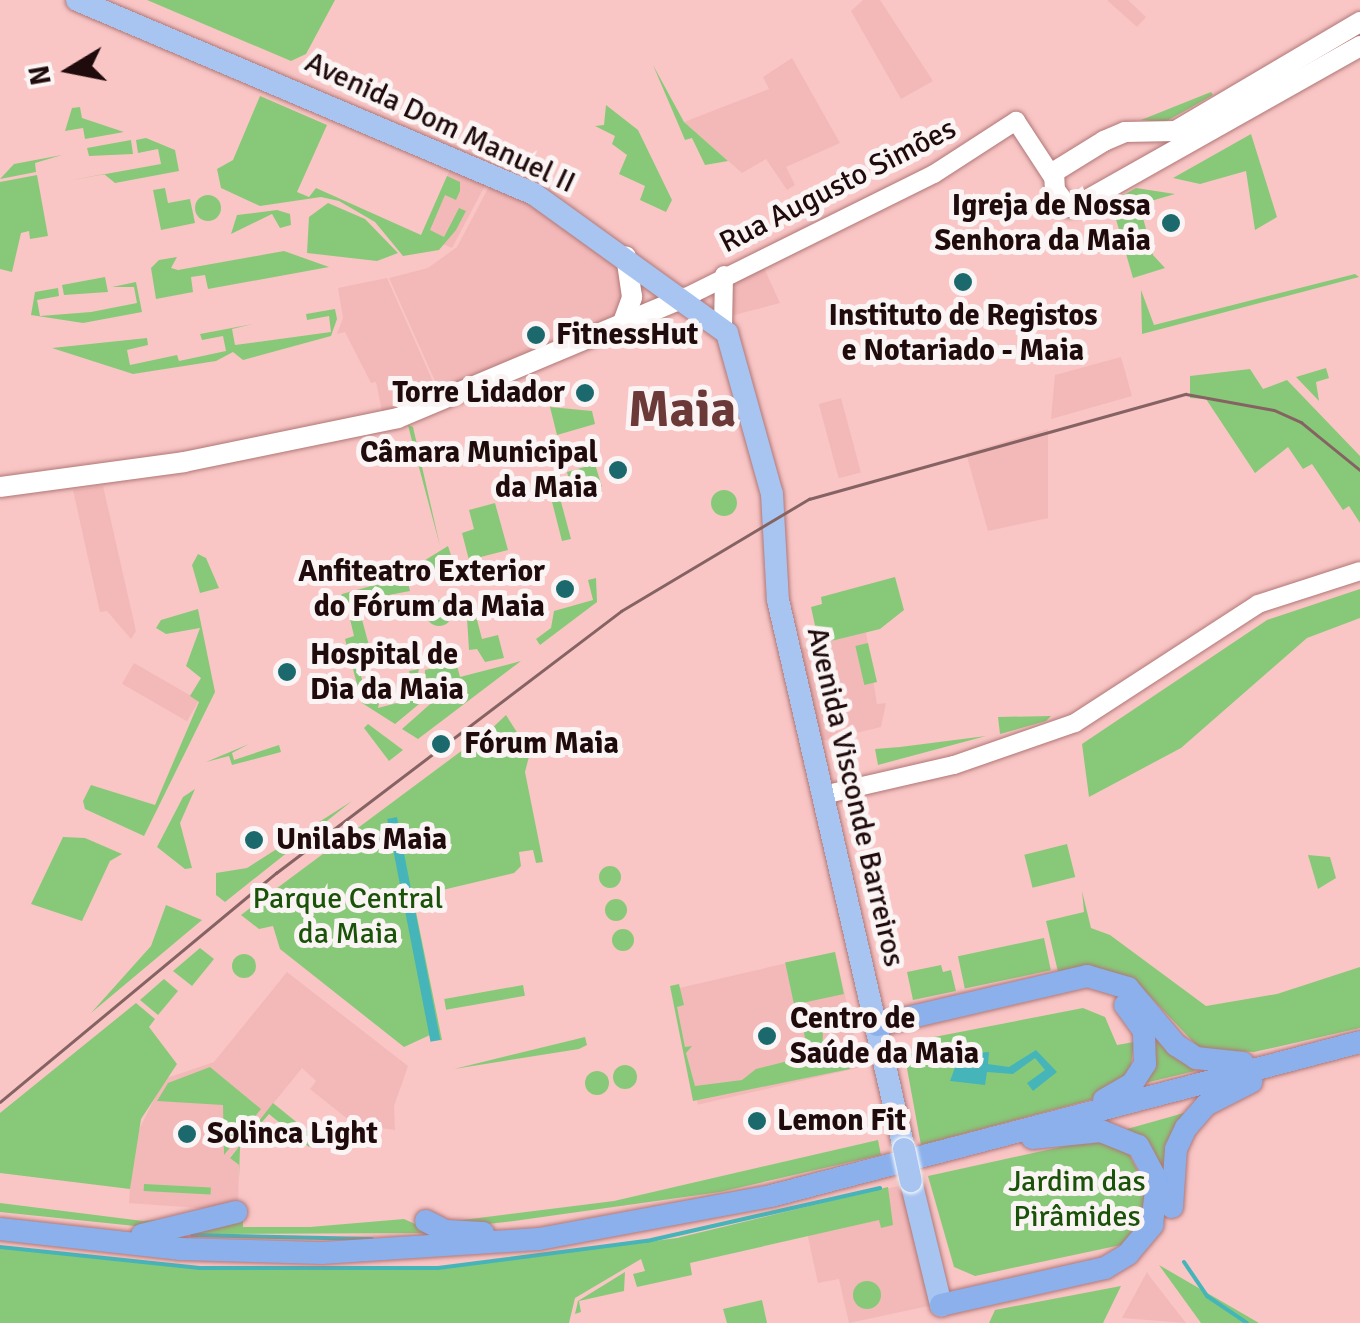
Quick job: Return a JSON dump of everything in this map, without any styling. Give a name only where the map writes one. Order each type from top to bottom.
[{"type":"highway","points":[[877,1026],[1061,986],[1087,976],[1128,988],[1176,1045],[1196,1058],[1224,1064],[1296,1058]]},
{"type":"highway","points":[[1061,986],[1116,998],[1136,1016],[1147,1044],[1145,1064],[1132,1084],[1083,1113]]},
{"type":"highway","points":[[917,1163],[1083,1113],[1360,1042]]},
{"type":"highway","points":[[0,1232],[213,1258],[430,1258],[647,1230],[1032,1138],[1360,1052]]},
{"type":"highway","points":[[942,1314],[1105,1268],[1132,1267],[1158,1243],[1172,1207],[1180,1138],[1206,1106],[1251,1082]]},
{"type":"highway","points":[[1032,1138],[1112,1133],[1138,1146],[1154,1170],[1159,1192],[1152,1225],[1139,1244],[1105,1268]]},
{"type":"highway","points":[[0,1232],[322,1254],[455,1248],[581,1233],[882,1172]]},
{"type":"highway","points":[[85,1240],[178,1231],[236,1212]]},
{"type":"highway","points":[[426,1220],[460,1233],[581,1233]]},
{"type":"main road","name":"Avenida Dom Manuel II","points":[[77,0],[266,76],[534,194],[723,328]]},
{"type":"main road","name":"Avenida Dom Manuel II","points":[[107,0],[264,68],[266,76]]},
{"type":"main road","points":[[1345,47],[1176,131],[1125,132],[1052,176],[1068,207],[1345,47],[1360,22]]},
{"type":"main road","points":[[1104,142],[1122,144],[1131,174]]},
{"type":"main road","points":[[622,325],[632,297],[626,256]]},
{"type":"main road","points":[[0,487],[198,460],[398,418],[684,298]]},
{"type":"main road","name":"Avenida Visconde Barreiros","points":[[723,328],[773,517],[778,600],[877,1026],[917,1163],[942,1314]]},
{"type":"street","name":"Rua Augusto Simões","points":[[684,298],[934,174],[1016,122],[1052,176]]},
{"type":"street","points":[[723,328],[724,275]]},
{"type":"street","points":[[824,796],[954,765],[1066,727],[1258,604],[1360,571]]},
{"type":"shaded area","points":[[863,0],[880,0],[933,81],[901,99],[851,11]]},
{"type":"shaded area","points":[[1107,0],[1128,0],[1146,17],[1137,27]]},
{"type":"shaded area","points":[[792,58],[840,143],[786,167],[795,185],[787,190],[766,159],[742,173],[684,122],[769,89],[763,77]]},
{"type":"shaded area","points":[[454,160],[490,176],[452,248],[422,235]]},
{"type":"shaded area","points":[[494,177],[625,257],[628,312],[444,401],[389,278],[428,268],[457,247]]},
{"type":"shaded area","points":[[760,259],[780,303],[723,318],[726,276]]},
{"type":"shaded area","points":[[387,278],[442,402],[384,421],[376,382],[371,383],[345,332],[337,334],[343,318],[338,288]]},
{"type":"shaded area","points":[[1121,357],[1132,396],[1051,419],[1055,375]]},
{"type":"shaded area","points":[[841,398],[861,472],[839,478],[819,404]]},
{"type":"shaded area","points":[[1048,429],[1048,518],[988,531],[966,453]]},
{"type":"shaded area","points":[[103,486],[136,631],[131,639],[107,611],[100,612],[73,490]]},
{"type":"shaded area","points":[[866,632],[877,704],[886,703],[881,727],[813,743],[791,651]]},
{"type":"shaded area","points":[[134,663],[199,700],[187,721],[122,684]]},
{"type":"shaded area","name":"Centro de Saúde da Maia","points":[[835,952],[862,1067],[698,1105],[671,990]]},
{"type":"shaded area","points":[[287,972],[408,1066],[394,1106],[395,1130],[355,1125],[310,1089],[316,1081],[302,1068],[230,1157],[239,1165],[238,1211],[129,1203],[133,1142],[164,1079],[214,1062]]},
{"type":"shaded area","points":[[910,1183],[938,1304],[849,1323],[839,1279],[818,1283],[802,1210]]},
{"type":"shaded area","points":[[1147,1272],[1151,1278],[1186,1323],[1122,1318]]},
{"type":"green space","points":[[147,0],[335,0],[306,54],[291,61]]},
{"type":"green space","points":[[653,65],[684,122],[728,161],[705,165],[692,138],[685,140]]},
{"type":"green space","points":[[1211,92],[1213,95],[1165,122],[1141,120]]},
{"type":"green space","points":[[260,96],[327,125],[297,192],[309,197],[316,188],[421,235],[447,176],[460,182],[460,191],[456,200],[445,195],[430,230],[444,237],[459,208],[466,211],[456,230],[439,250],[403,256],[375,222],[339,201],[321,197],[260,206],[221,188],[217,169],[233,160]]},
{"type":"green space","points":[[606,105],[638,130],[672,200],[666,212],[640,200],[645,186],[619,174],[627,155],[612,144],[615,136],[595,126],[604,125]]},
{"type":"green space","points":[[80,107],[82,118],[124,132],[85,139],[83,128],[65,131],[72,108]]},
{"type":"green space","points":[[1251,134],[1277,217],[1255,230],[1246,171],[1200,184],[1173,178]]},
{"type":"green space","points":[[146,138],[175,150],[179,171],[115,183],[104,174],[161,164],[158,149],[138,153],[136,140]]},
{"type":"green space","points":[[131,140],[133,154],[89,156],[87,148]]},
{"type":"green space","points":[[62,155],[35,163],[36,172],[0,179],[14,164]]},
{"type":"green space","points":[[37,175],[48,236],[30,239],[29,231],[21,233],[12,272],[0,269],[0,182]]},
{"type":"green space","points":[[165,188],[168,203],[190,199],[195,223],[161,230],[153,190]]},
{"type":"green space","points":[[1136,188],[1175,194],[1151,201],[1153,211],[1142,214],[1153,255],[1165,268],[1133,278],[1111,202]]},
{"type":"green space","points":[[208,195],[217,199],[221,208],[217,217],[208,221],[199,217],[195,208],[199,199]]},
{"type":"green space","points":[[328,203],[365,219],[398,253],[377,261],[307,253],[309,217]]},
{"type":"green space","points":[[277,210],[290,214],[291,225],[280,228],[272,214],[231,234],[237,215]]},
{"type":"green space","points":[[284,251],[329,267],[208,289],[205,275],[191,277],[193,292],[156,299],[151,268],[159,260],[177,257],[171,268],[178,270]]},
{"type":"green space","points":[[1355,274],[1359,277],[1142,334],[1141,290],[1154,325]]},
{"type":"green space","points":[[105,277],[108,292],[64,295],[62,285]]},
{"type":"green space","points":[[136,282],[142,312],[83,323],[31,315],[35,292],[58,288],[59,296],[37,300],[40,316],[91,312],[137,303],[134,287],[112,287]]},
{"type":"green space","points":[[335,309],[337,319],[331,336],[243,360],[233,352],[216,361],[133,374],[52,348],[147,338],[148,345],[127,350],[130,365],[177,355],[179,361],[226,351],[223,336],[202,340],[200,334],[253,324],[232,329],[235,345],[331,332],[329,316],[307,320],[306,314]]},
{"type":"green space","points":[[1326,368],[1329,378],[1316,382],[1319,401],[1296,377]]},
{"type":"green space","points":[[1250,369],[1263,389],[1287,380],[1360,456],[1360,523],[1349,506],[1343,510],[1312,464],[1303,469],[1288,447],[1255,473],[1206,399],[1190,398],[1190,376]]},
{"type":"green space","points":[[550,407],[592,411],[595,424],[557,435]]},
{"type":"green space","points":[[408,425],[413,427],[440,546],[412,441]]},
{"type":"green space","points":[[595,464],[602,487],[588,484],[560,498],[571,539],[562,541],[549,490],[570,484],[567,472]]},
{"type":"green space","points":[[724,490],[734,493],[734,513],[724,516],[714,513],[711,503],[714,493]]},
{"type":"green space","points":[[495,503],[508,550],[469,560],[462,533],[474,529],[469,510]]},
{"type":"green space","points":[[448,546],[454,564],[422,573],[423,579],[408,583],[410,591],[336,605],[342,594],[393,580]]},
{"type":"green space","points":[[198,554],[206,558],[219,588],[200,593],[192,565]]},
{"type":"green space","points":[[895,577],[904,610],[880,629],[819,644],[811,607],[822,604],[821,597]]},
{"type":"green space","points":[[596,578],[597,602],[540,645],[536,639],[551,628],[554,611],[593,600],[588,580]]},
{"type":"green space","points":[[1360,589],[1360,618],[1307,638],[1181,748],[1089,797],[1082,744],[1267,620]]},
{"type":"green space","points":[[439,600],[448,604],[452,613],[448,622],[439,626],[430,622],[426,613],[430,604]]},
{"type":"green space","points":[[198,609],[215,692],[144,836],[85,809],[83,801],[91,785],[155,805],[199,702],[190,696],[201,678],[186,666],[200,628],[166,634],[156,628],[161,620]]},
{"type":"green space","points":[[361,616],[373,660],[358,665],[366,694],[382,690],[378,708],[416,698],[405,684],[412,682],[409,671],[419,669],[416,682],[442,685],[395,724],[362,703],[345,639],[354,636],[350,619]]},
{"type":"green space","points":[[476,616],[482,639],[498,635],[504,658],[485,662],[477,649],[469,650],[467,618]]},
{"type":"green space","points":[[868,643],[877,682],[864,685],[855,646]]},
{"type":"green space","points":[[521,661],[418,739],[402,729],[455,682],[425,678],[425,670],[456,662],[460,677]]},
{"type":"green space","points":[[506,715],[520,737],[480,742],[487,733]]},
{"type":"green space","points":[[1051,716],[1046,721],[1000,734],[998,717]]},
{"type":"green space","points":[[368,724],[403,750],[389,761],[364,728]]},
{"type":"green space","points":[[986,736],[878,765],[875,749]]},
{"type":"green space","points":[[249,744],[232,753],[234,760],[279,745],[281,752],[232,765],[229,756],[206,762]]},
{"type":"green space","name":"Parque Central da Maia","points":[[532,745],[525,772],[543,862],[536,863],[533,850],[519,852],[521,866],[514,873],[413,897],[442,1040],[432,1041],[430,1035],[404,1047],[280,949],[273,926],[259,929],[241,915],[464,749]]},
{"type":"green space","points":[[195,789],[180,823],[192,868],[185,869],[157,847],[183,797]]},
{"type":"green space","points":[[352,801],[225,902],[216,895],[216,873],[247,868]]},
{"type":"green space","points":[[63,837],[85,838],[122,854],[110,861],[82,921],[31,904]]},
{"type":"green space","points":[[1067,844],[1075,877],[1033,888],[1024,855]]},
{"type":"green space","points":[[1308,855],[1330,857],[1336,878],[1318,889]]},
{"type":"green space","points":[[606,866],[614,866],[621,877],[614,888],[606,888],[599,881],[599,873]]},
{"type":"green space","points":[[1082,891],[1091,928],[1110,935],[1206,1006],[1277,994],[1360,967],[1360,1028],[1254,1052],[1200,1049],[1141,987],[1059,976],[1046,921],[1084,912]]},
{"type":"green space","points":[[612,899],[620,899],[627,910],[620,921],[612,921],[605,914],[605,906]]},
{"type":"green space","points":[[166,905],[202,920],[91,1013],[151,946]]},
{"type":"green space","points":[[619,929],[627,929],[634,940],[627,951],[619,951],[612,944],[612,936]]},
{"type":"green space","points":[[1044,938],[1051,970],[965,989],[958,956]]},
{"type":"green space","points":[[200,948],[214,959],[192,986],[173,971]]},
{"type":"green space","points":[[835,952],[844,994],[794,1005],[785,963]]},
{"type":"green space","points":[[244,954],[253,957],[253,975],[244,978],[235,975],[232,966],[235,957]]},
{"type":"green space","points":[[941,965],[943,972],[951,970],[956,991],[913,1000],[907,972]]},
{"type":"green space","points":[[164,979],[178,991],[158,1015],[140,1000]]},
{"type":"green space","points":[[1097,983],[1137,1003],[1195,1071],[1145,1083],[1153,1048],[1138,1011],[1106,989],[1068,984]]},
{"type":"green space","points":[[679,984],[684,1005],[677,1007],[685,1047],[692,1046],[686,1053],[695,1086],[742,1080],[756,1069],[800,1058],[807,1049],[802,1022],[836,1011],[838,1018],[849,1015],[851,1025],[823,1032],[821,1068],[849,1063],[850,1069],[693,1101],[670,986]]},
{"type":"green space","points":[[523,985],[525,996],[446,1010],[444,999]]},
{"type":"green space","points":[[136,1003],[155,1019],[149,1027],[177,1064],[141,1119],[130,1189],[0,1173],[0,1113]]},
{"type":"green space","points":[[1083,1008],[1105,1017],[1117,1045],[1134,1042],[1130,1074],[1090,1100],[921,1145],[906,1063],[917,1043],[929,1048],[934,1037]]},
{"type":"green space","points":[[585,1037],[587,1045],[579,1049],[454,1069]]},
{"type":"green space","points":[[625,1065],[634,1068],[634,1086],[625,1089],[616,1086],[613,1077],[616,1068]]},
{"type":"green space","points":[[210,1067],[261,1109],[224,1155],[223,1105],[157,1101],[168,1083]]},
{"type":"green space","points":[[597,1071],[609,1083],[597,1095],[585,1083]]},
{"type":"green space","points":[[273,1103],[316,1138],[309,1147],[269,1114],[240,1148],[239,1178],[239,1165],[230,1158]]},
{"type":"green space","points":[[1184,1113],[1163,1223],[1140,1256],[1159,1218],[1127,1129]]},
{"type":"green space","name":"Jardim das Pirâmides","points":[[1097,1139],[1128,1152],[1146,1187],[1140,1226],[1121,1245],[975,1276],[954,1267],[928,1176]]},
{"type":"green space","points":[[878,1140],[881,1155],[720,1192],[460,1227],[447,1222],[614,1201]]},
{"type":"green space","points":[[144,1184],[211,1188],[211,1194],[144,1191]]},
{"type":"green space","points":[[888,1187],[893,1225],[881,1228],[879,1220],[690,1263],[692,1275],[637,1287],[633,1274],[645,1271],[641,1259],[575,1298],[569,1323],[0,1323],[0,1248],[200,1269],[438,1269],[677,1238]]},
{"type":"green space","points":[[0,1203],[143,1221],[204,1217],[145,1227],[0,1212]]},
{"type":"green space","points":[[243,1219],[243,1227],[310,1227],[404,1219],[435,1233],[193,1234]]},
{"type":"green space","points":[[1159,1265],[1259,1323],[1201,1323]]},
{"type":"green space","points":[[625,1272],[624,1291],[579,1301],[581,1312],[575,1314],[578,1301]]},
{"type":"green space","points":[[867,1281],[877,1285],[881,1295],[877,1305],[867,1309],[857,1305],[853,1295],[857,1285]]},
{"type":"green space","points":[[1121,1286],[1103,1323],[989,1323],[995,1310]]},
{"type":"green space","points":[[762,1300],[767,1323],[727,1323],[723,1309]]},
{"type":"water","points":[[397,817],[440,1040],[430,1042],[387,819]]},
{"type":"water","points":[[1036,1050],[1057,1072],[1033,1091],[1027,1083],[1045,1070],[1035,1058],[1013,1074],[987,1072],[985,1085],[950,1081],[960,1054],[989,1052],[988,1064],[1009,1067]]},
{"type":"waterway","points":[[0,1247],[200,1268],[438,1268],[647,1241],[880,1188]]},
{"type":"waterway","points":[[192,1235],[372,1239]]},
{"type":"waterway","points":[[1184,1262],[1207,1296],[1247,1323]]},
{"type":"tram line","points":[[0,1102],[276,873],[621,611],[809,499],[1186,394],[1274,410],[1301,422],[1360,470]]},
{"type":"place","name":"Igreja de Nossa Senhora da Maia","points":[[1171,223]]},
{"type":"place","name":"Instituto de Registos e Notariado - Maia","points":[[963,282]]},
{"type":"place","name":"FitnessHut","points":[[536,335]]},
{"type":"place","name":"Torre Lidador","points":[[585,393]]},
{"type":"place","name":"Câmara Municipal da Maia","points":[[618,470]]},
{"type":"place","name":"Anfiteatro Exterior do Fórum da Maia","points":[[565,589]]},
{"type":"place","name":"Hospital de Dia da Maia","points":[[287,672]]},
{"type":"place","name":"Fórum Maia","points":[[441,744]]},
{"type":"place","name":"Unilabs Maia","points":[[254,840]]},
{"type":"place","name":"Centro de Saúde da Maia","points":[[767,1036]]},
{"type":"place","name":"Lemon Fit","points":[[757,1121]]},
{"type":"place","name":"Solinca Light","points":[[187,1134]]},
{"type":"district","name":"Maia","points":[[682,411]]}]
